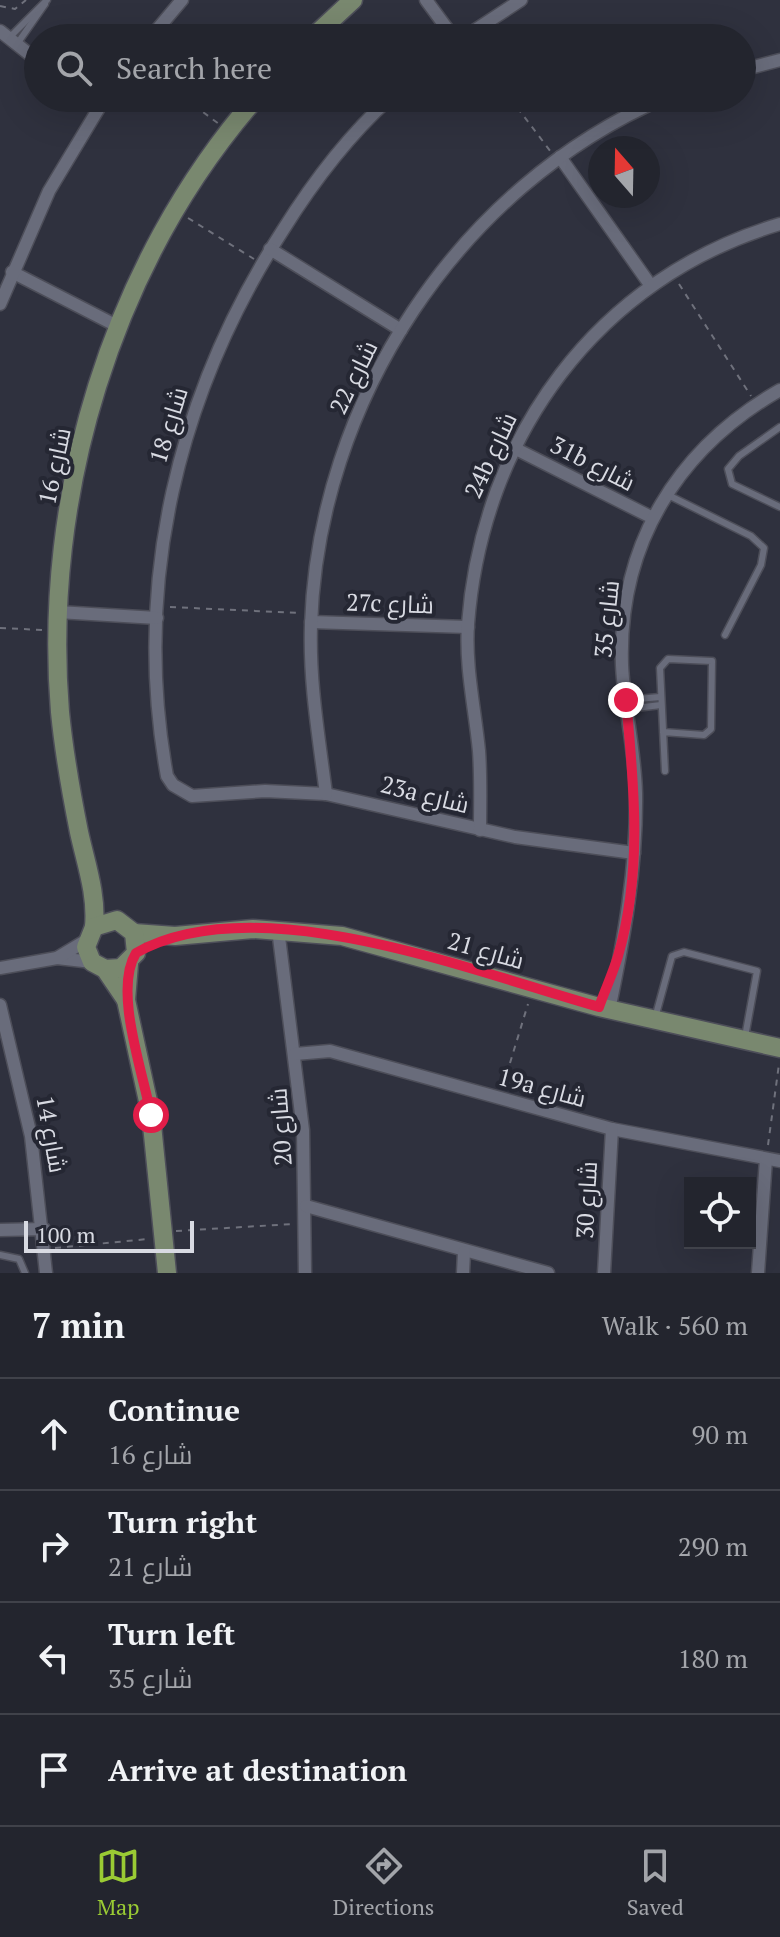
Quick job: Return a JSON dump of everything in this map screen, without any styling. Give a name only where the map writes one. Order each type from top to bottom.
[{"type":"street","points":[[162,24],[182,0]]},
{"type":"street","points":[[327,24],[353,0]]},
{"type":"street","points":[[426,0],[444,24]]},
{"type":"street","points":[[484,24],[521,0]]},
{"type":"street","points":[[756,66],[780,60]]},
{"type":"street","points":[[0,304],[49,191],[96,112]]},
{"type":"street","name":"شارع 16","points":[[99,966],[90,933],[92,884],[65,754],[58,621],[60,569],[76,470],[91,409],[121,323],[176,211],[245,112]]},
{"type":"street","name":"شارع 18","points":[[204,795],[182,792],[167,776],[158,689],[157,612],[166,519],[198,398],[220,340],[261,263],[322,172],[377,112]]},
{"type":"street","name":"شارع 22","points":[[326,794],[312,674],[312,618],[322,535],[344,449],[379,368],[433,281],[471,235],[513,194],[558,159],[600,130],[636,112]]},
{"type":"street","points":[[558,159],[651,286]]},
{"type":"street","name":"24b شارع","points":[[480,830],[480,766],[468,627],[482,531],[496,485],[514,448],[562,372],[619,312],[651,286],[725,244],[780,224]]},
{"type":"street","points":[[270,249],[401,330]]},
{"type":"street","points":[[10,276],[121,323]]},
{"type":"street","name":"شارع 35","points":[[604,1009],[618,958],[634,853],[636,789],[623,654],[629,590],[653,518],[666,494],[706,443],[756,404],[780,390]]},
{"type":"street","name":"31b شارع","points":[[514,448],[653,518]]},
{"type":"street","points":[[58,621],[157,612]]},
{"type":"street","name":"27c شارع","points":[[312,618],[468,627]]},
{"type":"street","name":"23a شارع","points":[[204,795],[265,791],[326,794],[480,830],[634,853]]},
{"type":"street","name":"شارع 16","points":[[92,884],[117,920],[134,933]]},
{"type":"street","points":[[0,976],[57,958],[90,933],[117,920]]},
{"type":"street","name":"شارع 21","points":[[134,933],[175,936],[227,929],[282,930],[374,943],[604,1009],[780,1048]]},
{"type":"street","name":"شارع 20","points":[[282,930],[284,979],[303,1130],[307,1223],[305,1273]]},
{"type":"street","points":[[134,933],[126,1000],[151,1115],[167,1273]]},
{"type":"street","name":"شارع 21","points":[[99,966],[132,958],[175,936]]},
{"type":"street","points":[[57,958],[99,966],[126,1000]]},
{"type":"street","points":[[0,968],[37,963]]},
{"type":"street","name":"شارع 14","points":[[0,1005],[31,1136],[44,1229],[44,1272]]},
{"type":"street","name":"19a شارع","points":[[295,1054],[330,1051],[612,1129],[780,1161]]},
{"type":"street","name":"شارع 30","points":[[604,1273],[612,1129]]},
{"type":"street","points":[[758,1273],[766,1159]]},
{"type":"street","points":[[306,1206],[548,1273]]},
{"type":"street","points":[[0,1230],[44,1229]]},
{"type":"street","points":[[463,1273],[464,1252]]},
{"type":"lane","points":[[9,38],[47,0]]},
{"type":"lane","points":[[780,427],[732,462],[728,477],[738,487],[780,507]]},
{"type":"lane","points":[[666,494],[751,536],[764,548],[761,565],[725,635]]},
{"type":"lane","points":[[663,732],[704,735],[711,729],[712,661],[673,659],[662,662],[661,701],[665,771]]},
{"type":"lane","points":[[627,705],[661,701]]},
{"type":"lane","points":[[654,1021],[672,956],[684,952],[757,971],[744,1040]]},
{"type":"lane","points":[[0,1255],[19,1259],[25,1273]]},
{"type":"path","points":[[0,6],[15,9],[26,0]]},
{"type":"path","points":[[203,112],[230,132]]},
{"type":"path","points":[[521,112],[558,159]]},
{"type":"path","points":[[176,211],[261,263]]},
{"type":"path","points":[[672,273],[756,404]]},
{"type":"path","points":[[157,612],[312,618]]},
{"type":"path","points":[[0,628],[58,621]]},
{"type":"path","points":[[499,1099],[533,988]]},
{"type":"path","points":[[766,1159],[780,1055]]},
{"type":"path","points":[[44,1249],[217,1226],[307,1223]]},
{"type":"route","points":[[151,1115],[126,1000],[127,973],[136,953],[175,936],[227,929],[287,930],[342,936],[599,1007],[618,958],[634,853],[636,789],[626,700]]}]
